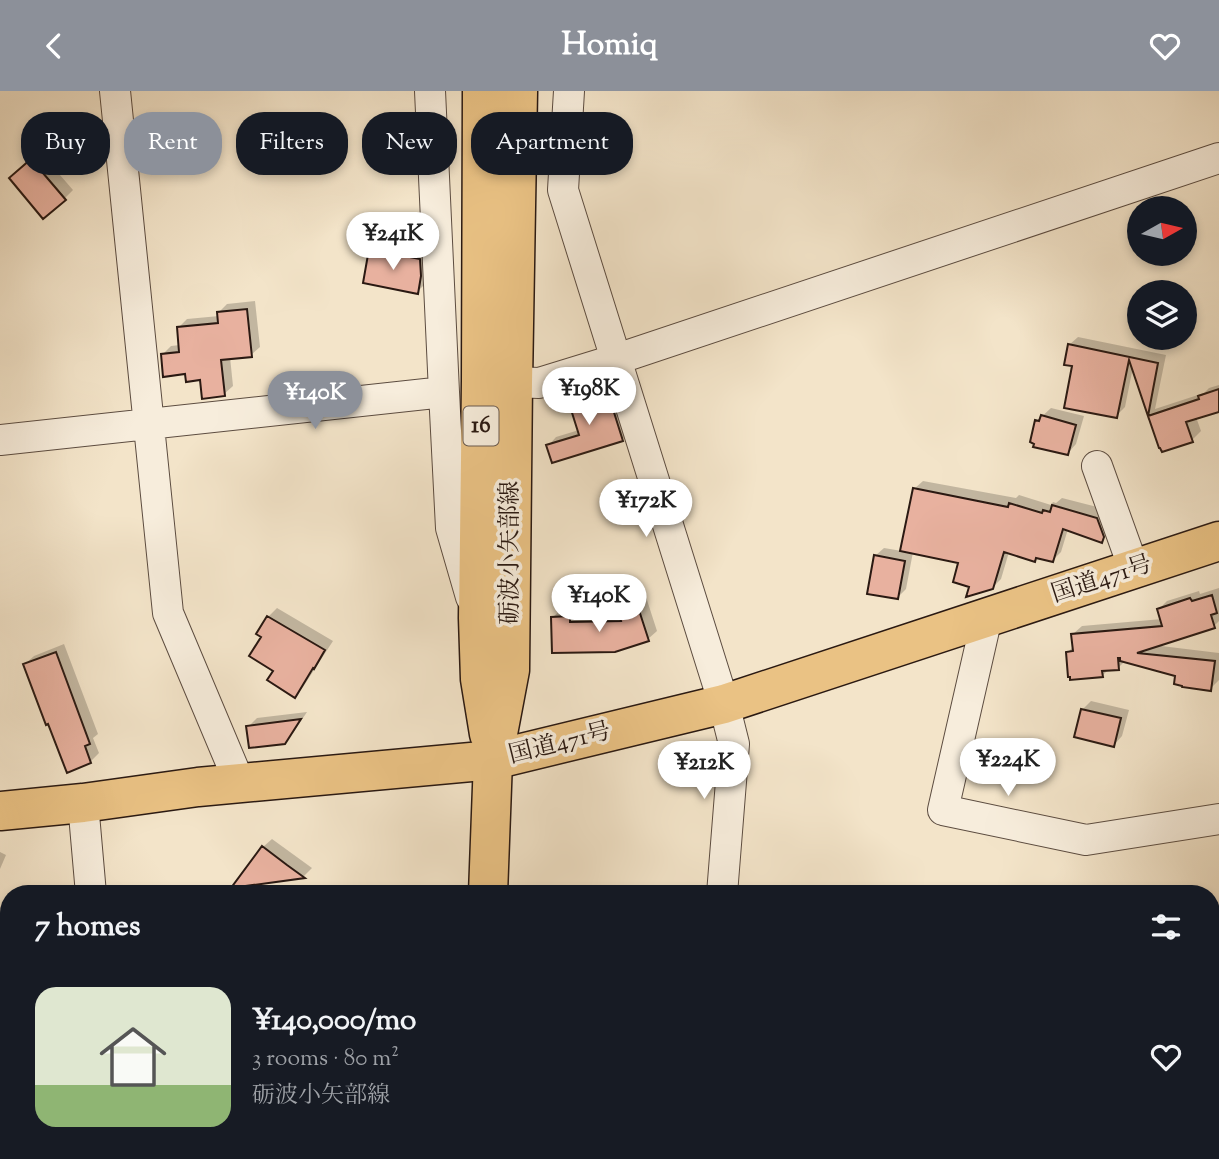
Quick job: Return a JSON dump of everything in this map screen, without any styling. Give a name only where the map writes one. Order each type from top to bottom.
[{"type":"main road","name":"砺波小矢部線","points":[[482,91],[478,618],[480,679],[493,760]]},
{"type":"main road","name":"砺波小矢部線","points":[[488,885],[493,760],[510,670],[518,91]]},
{"type":"main road","name":"国道471号","points":[[0,811],[198,787],[493,760],[724,704],[1219,541]]},
{"type":"street","points":[[115,91],[168,613],[240,784]]},
{"type":"street","points":[[430,91],[451,528],[478,618]]},
{"type":"street","points":[[569,91],[563,190],[724,704],[734,744],[723,885]]},
{"type":"street","points":[[513,382],[539,383],[617,359],[1219,158]]},
{"type":"street","points":[[0,440],[444,392]]},
{"type":"street","points":[[1097,466],[1134,569]]},
{"type":"street","points":[[987,617],[943,810],[1086,840],[1219,819]]},
{"type":"street","points":[[83,803],[89,885]]},
{"type":"building","points":[[21,168],[21,175],[45,175],[66,200],[43,219],[9,178]]},
{"type":"building","points":[[369,249],[420,259],[418,294],[363,283]]},
{"type":"building","points":[[247,309],[252,357],[221,360],[225,396],[202,399],[200,380],[186,382],[185,374],[163,377],[161,354],[179,352],[177,327],[218,323],[217,312]]},
{"type":"building","points":[[1068,344],[1158,363],[1148,416],[1129,360],[1117,418],[1064,408],[1072,366],[1064,365]]},
{"type":"building","points":[[606,387],[623,441],[552,463],[546,445],[579,435],[568,400]]},
{"type":"building","points":[[1219,389],[1219,412],[1186,422],[1193,442],[1162,452],[1148,416],[1199,399],[1198,396]]},
{"type":"building","points":[[1041,415],[1076,425],[1068,455],[1033,447],[1034,444],[1030,442],[1035,420],[1039,421]]},
{"type":"building","points":[[913,488],[1008,507],[1009,503],[1042,513],[1043,510],[1050,512],[1052,505],[1097,518],[1104,537],[1102,543],[1063,529],[1053,562],[1036,558],[1035,562],[1004,552],[993,589],[966,597],[969,587],[953,582],[958,563],[900,551]]},
{"type":"building","points":[[874,555],[905,561],[898,599],[867,594]]},
{"type":"building","points":[[1212,595],[1217,613],[1211,615],[1215,628],[1137,653],[1215,661],[1211,691],[1182,687],[1174,684],[1175,676],[1120,661],[1120,658],[1119,670],[1102,671],[1103,677],[1070,680],[1068,677],[1066,652],[1073,651],[1071,634],[1162,626],[1157,609],[1190,598],[1192,601]]},
{"type":"building","points":[[637,604],[649,641],[615,652],[552,653],[551,617],[570,616],[570,622],[621,621],[618,611]]},
{"type":"building","points":[[267,616],[325,650],[295,698],[267,680],[273,671],[249,656],[261,637],[256,634]]},
{"type":"building","points":[[56,652],[90,744],[85,746],[91,763],[67,773],[23,664]]},
{"type":"building","points":[[1081,709],[1121,718],[1114,747],[1074,737]]},
{"type":"building","points":[[301,719],[285,744],[249,748],[246,726]]},
{"type":"building","points":[[262,846],[305,878],[253,885],[233,885]]}]
